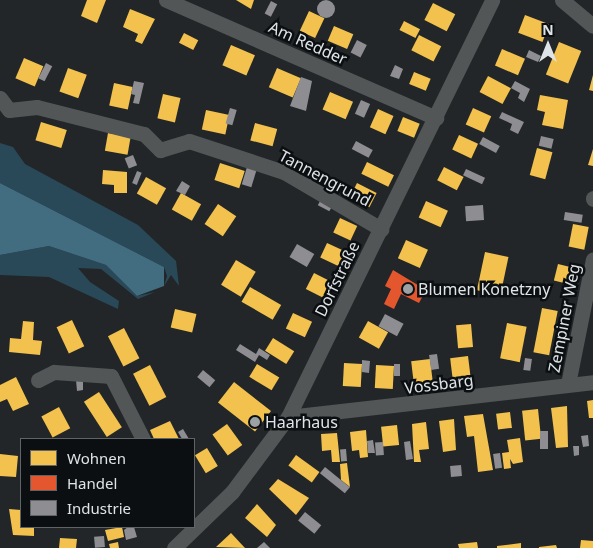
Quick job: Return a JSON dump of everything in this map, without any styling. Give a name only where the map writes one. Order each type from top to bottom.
[{"type":"street","name":"Am Redder","points":[[166,0],[436,118]]},
{"type":"street","name":"Dorfstraße","points":[[195,526],[232,492],[288,417],[436,118],[492,0]]},
{"type":"street","points":[[562,0],[593,26]]},
{"type":"street","name":"Tannengrund","points":[[0,98],[9,110],[37,107],[144,134],[160,150],[189,141],[284,172],[381,229]]},
{"type":"street","name":"Zempiner Weg","points":[[568,384],[593,259]]},
{"type":"street","points":[[38,380],[54,372],[111,376],[142,438]]},
{"type":"street","name":"Vossbarg","points":[[288,417],[593,382]]},
{"type":"street","name":"Dorfstraße","points":[[174,548],[191,530]]},
{"type":"shaded area","points":[[0,143],[13,147],[25,164],[138,225],[176,261],[179,286],[171,275],[164,286],[167,276],[164,267],[0,183]]},
{"type":"shaded area","points":[[0,183],[164,267],[164,286],[137,296],[106,265],[49,246],[0,255]]},
{"type":"shaded area","points":[[49,246],[106,265],[137,296],[155,292],[138,299],[101,269],[78,268],[90,282],[119,301],[118,309],[49,277],[0,275],[0,255]]},
{"type":"building: Wohnen","points":[[87,0],[106,0],[97,23],[81,16]]},
{"type":"building: Wohnen","points":[[236,0],[254,0],[251,9]]},
{"type":"building: Wohnen","points":[[433,3],[455,14],[447,31],[424,20]]},
{"type":"building: Wohnen","points":[[130,9],[155,19],[142,44],[135,41],[138,34],[123,27]]},
{"type":"building: Wohnen","points":[[309,11],[324,18],[315,38],[300,31]]},
{"type":"building: Wohnen","points":[[525,15],[549,24],[542,42],[518,33]]},
{"type":"building: Wohnen","points":[[404,21],[420,29],[415,38],[399,30]]},
{"type":"building: Wohnen","points":[[334,26],[353,34],[347,49],[328,41]]},
{"type":"building: Wohnen","points":[[184,33],[198,40],[193,50],[179,43]]},
{"type":"building: Wohnen","points":[[419,35],[441,46],[434,61],[411,50]]},
{"type":"building: Wohnen","points":[[559,42],[581,51],[568,83],[546,74]]},
{"type":"building: Wohnen","points":[[231,45],[255,55],[246,75],[222,65]]},
{"type":"building: Wohnen","points":[[502,49],[525,59],[518,75],[495,66]]},
{"type":"building: Wohnen","points":[[24,58],[43,66],[35,86],[15,78]]},
{"type":"building: Wohnen","points":[[68,68],[87,75],[78,98],[59,91]]},
{"type":"building: Wohnen","points":[[277,68],[301,78],[293,97],[269,87]]},
{"type":"building: Wohnen","points":[[414,72],[431,79],[426,91],[409,84]]},
{"type":"building: Wohnen","points":[[593,75],[593,91],[589,90]]},
{"type":"building: Wohnen","points":[[488,76],[511,88],[503,104],[480,92]]},
{"type":"building: Wohnen","points":[[114,83],[133,87],[128,109],[109,105]]},
{"type":"building: Wohnen","points":[[330,92],[353,102],[346,119],[323,109]]},
{"type":"building: Wohnen","points":[[163,94],[181,98],[175,122],[157,118]]},
{"type":"building: Wohnen","points":[[540,95],[568,100],[563,129],[542,125],[545,112],[537,110]]},
{"type":"building: Wohnen","points":[[473,108],[491,116],[484,133],[466,124]]},
{"type":"building: Wohnen","points":[[378,109],[394,116],[385,134],[370,127]]},
{"type":"building: Wohnen","points":[[206,110],[229,115],[225,135],[202,130]]},
{"type":"building: Wohnen","points":[[403,117],[420,124],[414,138],[397,131]]},
{"type":"building: Wohnen","points":[[41,122],[67,130],[61,148],[35,140]]},
{"type":"building: Wohnen","points":[[255,123],[277,129],[273,146],[250,140]]},
{"type":"building: Wohnen","points":[[108,133],[131,137],[128,155],[105,151]]},
{"type":"building: Wohnen","points":[[459,135],[478,144],[471,158],[452,150]]},
{"type":"building: Wohnen","points":[[537,148],[552,152],[545,179],[530,175]]},
{"type":"building: Wohnen","points":[[593,149],[593,166],[588,165]]},
{"type":"building: Wohnen","points":[[367,162],[394,175],[388,187],[361,174]]},
{"type":"building: Wohnen","points":[[220,163],[245,171],[239,188],[214,180]]},
{"type":"building: Wohnen","points":[[444,167],[464,177],[457,190],[437,180]]},
{"type":"building: Wohnen","points":[[103,170],[127,172],[127,193],[114,193],[114,185],[102,184]]},
{"type":"building: Wohnen","points":[[146,177],[166,188],[157,205],[137,194]]},
{"type":"building: Wohnen","points":[[357,183],[377,193],[369,207],[350,197]]},
{"type":"building: Wohnen","points":[[181,193],[201,204],[192,221],[172,210]]},
{"type":"building: Wohnen","points":[[426,201],[448,211],[441,227],[419,217]]},
{"type":"building: Wohnen","points":[[218,204],[236,216],[223,236],[205,224]]},
{"type":"building: Wohnen","points":[[340,218],[357,226],[350,241],[333,233]]},
{"type":"building: Wohnen","points":[[573,224],[589,227],[584,250],[569,247]]},
{"type":"building: Wohnen","points":[[406,240],[428,250],[420,268],[398,258]]},
{"type":"building: Wohnen","points":[[327,243],[346,252],[339,266],[320,258]]},
{"type":"building: Wohnen","points":[[485,252],[508,257],[500,295],[477,290]]},
{"type":"building: Wohnen","points":[[236,260],[256,272],[241,297],[221,285]]},
{"type":"building: Wohnen","points":[[558,264],[578,269],[574,286],[554,280]]},
{"type":"building: Wohnen","points":[[314,273],[332,282],[324,298],[306,289]]},
{"type":"building: Wohnen","points":[[250,287],[281,305],[273,320],[242,302]]},
{"type":"building: Wohnen","points":[[542,308],[558,311],[549,355],[533,352]]},
{"type":"building: Wohnen","points":[[175,309],[196,314],[192,332],[171,328]]},
{"type":"building: Wohnen","points":[[293,313],[312,322],[305,337],[286,328]]},
{"type":"building: Wohnen","points":[[72,320],[84,346],[69,353],[57,327]]},
{"type":"building: Wohnen","points":[[23,321],[34,322],[33,340],[42,341],[40,355],[9,352],[10,338],[21,339]]},
{"type":"building: Wohnen","points":[[368,321],[388,332],[379,349],[359,338]]},
{"type":"building: Wohnen","points":[[507,323],[527,327],[520,362],[500,358]]},
{"type":"building: Wohnen","points":[[471,324],[473,347],[458,348],[456,325]]},
{"type":"building: Wohnen","points":[[124,328],[139,358],[123,366],[108,336]]},
{"type":"building: Wohnen","points":[[273,338],[294,351],[286,364],[265,351]]},
{"type":"building: Wohnen","points":[[468,356],[471,380],[453,382],[450,358]]},
{"type":"building: Wohnen","points":[[430,359],[433,385],[414,387],[411,361]]},
{"type":"building: Wohnen","points":[[344,363],[362,364],[361,387],[343,386]]},
{"type":"building: Wohnen","points":[[257,364],[279,377],[272,390],[249,377]]},
{"type":"building: Wohnen","points":[[150,365],[166,397],[149,406],[133,374]]},
{"type":"building: Wohnen","points":[[376,365],[394,366],[393,389],[375,388]]},
{"type":"building: Wohnen","points":[[16,377],[29,404],[13,411],[7,399],[0,402],[0,385]]},
{"type":"building: Wohnen","points":[[234,382],[271,411],[255,431],[218,402]]},
{"type":"building: Wohnen","points":[[99,392],[122,427],[107,437],[84,402]]},
{"type":"building: Wohnen","points":[[593,400],[593,418],[589,418],[587,401]]},
{"type":"building: Wohnen","points":[[567,406],[568,447],[556,448],[551,408]]},
{"type":"building: Wohnen","points":[[59,407],[70,428],[53,438],[41,416]]},
{"type":"building: Wohnen","points":[[538,409],[541,439],[525,441],[522,411]]},
{"type":"building: Wohnen","points":[[510,412],[512,428],[498,430],[496,414]]},
{"type":"building: Wohnen","points":[[483,414],[493,470],[478,472],[474,436],[467,437],[464,416]]},
{"type":"building: Wohnen","points":[[454,419],[456,450],[443,452],[439,421]]},
{"type":"building: Wohnen","points":[[170,421],[178,438],[154,438],[150,430]]},
{"type":"building: Wohnen","points":[[426,422],[429,449],[419,450],[421,462],[414,462],[412,424]]},
{"type":"building: Wohnen","points":[[227,424],[242,445],[228,456],[212,435]]},
{"type":"building: Wohnen","points":[[397,425],[399,445],[383,447],[381,427]]},
{"type":"building: Wohnen","points":[[366,430],[368,457],[360,458],[359,450],[352,451],[350,432]]},
{"type":"building: Wohnen","points":[[337,433],[340,462],[332,462],[331,450],[322,451],[321,434]]},
{"type":"building: Wohnen","points":[[520,438],[523,462],[513,464],[510,459],[511,468],[504,469],[502,453],[509,452],[507,440]]},
{"type":"building: Wohnen","points":[[207,448],[218,466],[206,473],[195,455]]},
{"type":"building: Wohnen","points":[[0,454],[18,456],[16,477],[0,476]]},
{"type":"building: Wohnen","points":[[296,455],[319,472],[312,483],[288,466]]},
{"type":"building: Wohnen","points":[[347,463],[350,487],[341,480],[340,464]]},
{"type":"building: Wohnen","points":[[278,479],[309,498],[296,515],[269,489]]},
{"type":"building: Wohnen","points":[[257,504],[276,525],[267,537],[245,518]]},
{"type":"building: Wohnen","points":[[9,509],[20,510],[20,528],[34,528],[34,536],[13,535]]},
{"type":"building: Wohnen","points":[[122,528],[124,537],[108,541],[105,530]]},
{"type":"building: Wohnen","points":[[231,533],[245,548],[216,547]]},
{"type":"building: Wohnen","points":[[60,538],[77,539],[76,548],[59,548]]},
{"type":"building: Wohnen","points":[[581,540],[593,541],[593,548],[580,548]]},
{"type":"building: Wohnen","points":[[118,542],[119,548],[110,548],[109,544]]},
{"type":"building: Wohnen","points":[[477,542],[478,548],[459,548],[458,544]]},
{"type":"building: Wohnen","points":[[521,543],[521,548],[497,548],[497,546]]},
{"type":"building: Wohnen","points":[[556,545],[557,548],[539,548],[539,547]]},
{"type":"building: Handel","name":"Blumen Konetzny","points":[[393,270],[426,290],[419,303],[401,294],[394,309],[384,304],[391,289],[385,286]]},
{"type":"building: Industrie","points":[[322,0],[330,0],[335,5],[333,16],[322,18],[317,13],[317,5]]},
{"type":"building: Industrie","points":[[271,1],[277,4],[271,17],[265,13]]},
{"type":"building: Industrie","points":[[357,40],[367,45],[360,57],[351,52]]},
{"type":"building: Industrie","points":[[529,50],[541,56],[538,62],[526,57]]},
{"type":"building: Industrie","points":[[46,63],[52,66],[45,81],[38,78]]},
{"type":"building: Industrie","points":[[395,65],[403,69],[399,79],[390,76]]},
{"type":"building: Industrie","points":[[301,77],[312,81],[306,111],[290,106]]},
{"type":"building: Industrie","points":[[134,81],[144,83],[139,104],[133,103],[135,95],[131,94]]},
{"type":"building: Industrie","points":[[515,81],[530,89],[524,102],[518,98],[520,93],[511,88]]},
{"type":"building: Industrie","points":[[361,100],[370,104],[364,118],[355,114]]},
{"type":"building: Industrie","points":[[230,108],[237,110],[232,125],[226,123]]},
{"type":"building: Industrie","points":[[502,112],[524,122],[518,134],[510,130],[512,124],[499,118]]},
{"type":"building: Industrie","points":[[541,136],[554,139],[551,149],[539,146]]},
{"type":"building: Industrie","points":[[483,137],[500,146],[496,153],[479,144]]},
{"type":"building: Industrie","points":[[356,141],[373,150],[369,158],[352,149]]},
{"type":"building: Industrie","points":[[133,155],[137,165],[129,169],[125,158]]},
{"type":"building: Industrie","points":[[247,167],[257,170],[251,187],[242,184]]},
{"type":"building: Industrie","points":[[466,169],[485,178],[482,184],[463,175]]},
{"type":"building: Industrie","points":[[137,171],[142,173],[137,185],[132,183]]},
{"type":"building: Industrie","points":[[322,177],[336,183],[333,190],[319,184]]},
{"type":"building: Industrie","points":[[182,181],[190,186],[185,195],[176,191]]},
{"type":"building: Industrie","points":[[321,199],[333,205],[329,211],[318,205]]},
{"type":"building: Industrie","points":[[483,205],[484,220],[466,221],[465,206]]},
{"type":"building: Industrie","points":[[565,212],[583,215],[582,223],[564,220]]},
{"type":"building: Industrie","points":[[297,244],[314,254],[307,267],[290,257]]},
{"type":"building: Industrie","points":[[385,314],[404,324],[397,336],[378,326]]},
{"type":"building: Industrie","points":[[240,344],[256,354],[259,348],[270,355],[267,360],[259,355],[255,362],[236,350]]},
{"type":"building: Industrie","points":[[437,354],[439,369],[431,370],[429,355]]},
{"type":"building: Industrie","points":[[525,358],[532,359],[530,371],[523,370]]},
{"type":"building: Industrie","points":[[362,360],[370,361],[369,373],[362,372]]},
{"type":"building: Industrie","points":[[394,364],[400,364],[400,376],[394,376]]},
{"type":"building: Industrie","points":[[203,370],[215,380],[209,387],[197,377]]},
{"type":"building: Industrie","points":[[76,380],[83,380],[83,390],[77,391]]},
{"type":"building: Industrie","points":[[183,429],[188,438],[181,438],[178,432]]},
{"type":"building: Industrie","points":[[540,431],[548,431],[548,449],[540,449]]},
{"type":"building: Industrie","points":[[588,435],[589,446],[583,447],[581,436]]},
{"type":"building: Industrie","points":[[373,440],[375,453],[368,453],[367,441]]},
{"type":"building: Industrie","points":[[410,441],[413,459],[406,460],[404,442]]},
{"type":"building: Industrie","points":[[383,442],[384,455],[376,456],[375,443]]},
{"type":"building: Industrie","points":[[573,446],[579,446],[579,455],[574,456]]},
{"type":"building: Industrie","points":[[346,449],[347,461],[341,461],[340,450]]},
{"type":"building: Industrie","points":[[500,453],[502,468],[495,469],[493,454]]},
{"type":"building: Industrie","points":[[461,465],[462,476],[451,477],[450,466]]},
{"type":"building: Industrie","points":[[325,467],[350,487],[345,493],[320,473]]},
{"type":"building: Industrie","points":[[305,512],[321,525],[314,534],[298,521]]},
{"type":"building: Industrie","points":[[134,528],[137,537],[126,540],[124,530]]},
{"type":"building: Industrie","points":[[104,536],[105,547],[95,548],[94,537]]},
{"type":"building: Industrie","points":[[264,542],[270,548],[257,548]]},
{"type":"place","name":"Blumen Konetzny","points":[[408,289]]},
{"type":"place","name":"Haarhaus","points":[[255,422]]}]
